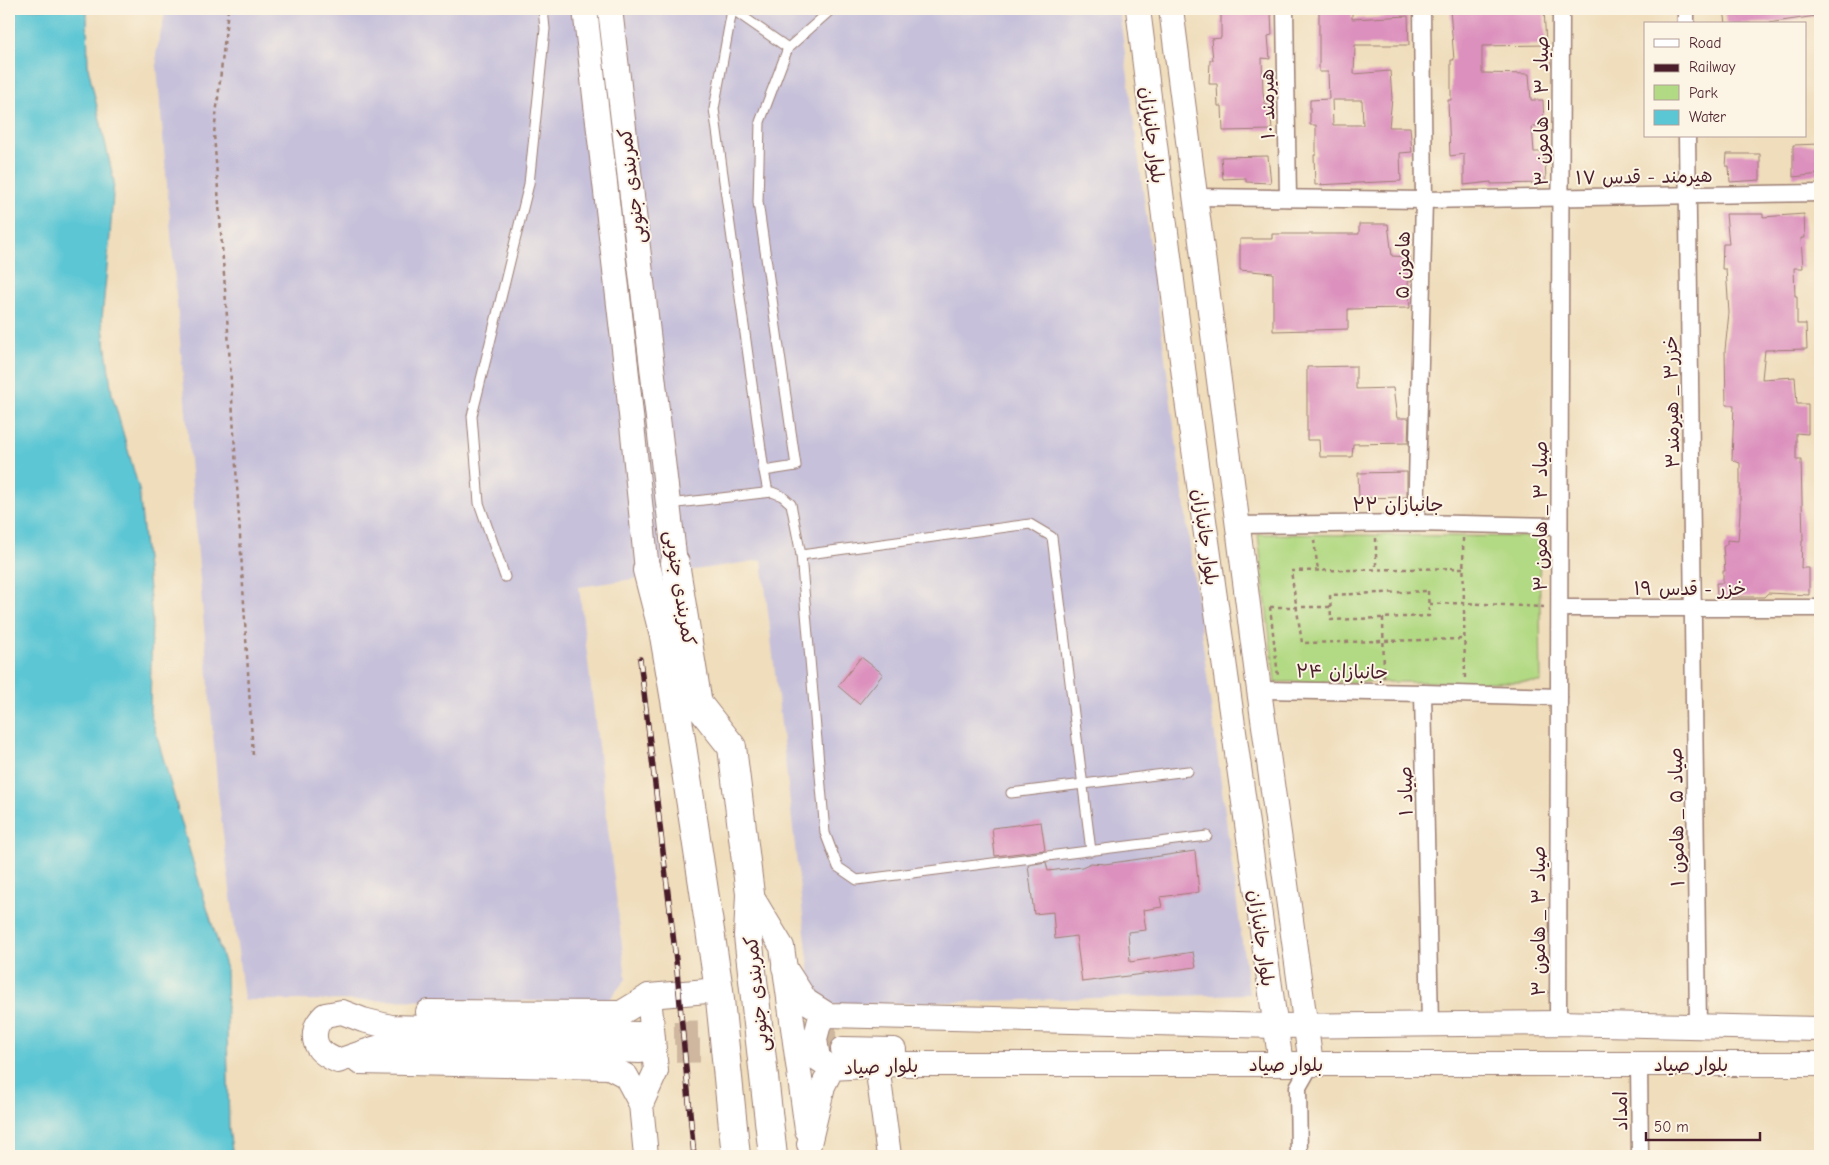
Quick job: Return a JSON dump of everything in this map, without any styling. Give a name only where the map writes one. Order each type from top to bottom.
[{"type":"highway","name":"کمربندی جنوبی","points":[[675,563],[676,634],[719,990],[736,1156]]},
{"type":"highway","name":"کمربندی جنوبی","points":[[647,570],[676,634],[698,704],[732,747],[750,894],[748,936],[773,1156]]},
{"type":"main road","name":"کمربندی جنوبی","points":[[585,9],[626,366],[647,570]]},
{"type":"main road","name":"کمربندی جنوبی","points":[[610,9],[675,563]]},
{"type":"main road","name":"بلوار جانبازان","points":[[1138,9],[1187,400],[1268,983],[1281,1064]]},
{"type":"main road","name":"بلوار جانبازان","points":[[1171,9],[1238,525],[1259,608],[1270,690],[1278,823],[1311,1064]]},
{"type":"main road","points":[[626,366],[651,364]]},
{"type":"main road","points":[[1187,400],[1220,395]]},
{"type":"main road","points":[[640,507],[668,504]]},
{"type":"main road","points":[[1246,827],[1278,823]]},
{"type":"main road","points":[[750,894],[782,948],[810,1150]]},
{"type":"main road","points":[[784,967],[835,1040],[1114,1052],[1175,1064]]},
{"type":"main road","points":[[646,1156],[641,1104],[626,1076],[609,1067],[338,1061],[324,1056],[316,1044],[316,1027],[325,1015],[342,1012],[621,1013],[649,996],[719,990]]},
{"type":"main road","points":[[641,1104],[656,1071],[649,996]]},
{"type":"main road","points":[[338,1061],[376,1048],[408,1043],[639,1043],[391,1027],[363,1020],[342,1012]]},
{"type":"main road","name":"بلوار صیاد","points":[[835,1040],[1182,1024],[1276,1026],[1558,1023],[1820,1029]]},
{"type":"main road","name":"بلوار صیاد","points":[[835,1040],[877,1065],[1820,1064]]},
{"type":"main road","name":"بلوار صیاد","points":[[810,1150],[823,1086],[835,1040]]},
{"type":"main road","points":[[877,1065],[889,1156]]},
{"type":"street","name":"هیرمند ۱۰","points":[[1285,9],[1288,198]]},
{"type":"street","name":"هامون ۵","points":[[1416,522],[1424,200],[1422,9]]},
{"type":"street","name":"صیاد ۳ _ هامون ۳","points":[[1558,1023],[1561,9]]},
{"type":"street","points":[[1686,9],[1686,22]]},
{"type":"street","points":[[1687,138],[1688,195]]},
{"type":"street","name":"هیرمند - قدس ۱۷","points":[[1194,197],[1424,200],[1820,193]]},
{"type":"street","name":"خزر۳ _ هیرمند۳","points":[[1688,195],[1693,608]]},
{"type":"street","name":"جانبازان ۲۲","points":[[1238,525],[1416,522],[1559,526]]},
{"type":"street","name":"خزر - قدس ۱۹","points":[[1560,608],[1820,608]]},
{"type":"street","name":"صیاد ۵ _ هامون ۱","points":[[1693,608],[1698,1026]]},
{"type":"street","name":"جانبازان ۲۴","points":[[1270,690],[1423,693]]},
{"type":"street","points":[[1423,693],[1559,697]]},
{"type":"street","name":"صیاد ۱","points":[[1423,693],[1430,1024]]},
{"type":"street","points":[[1281,1064],[1298,1086]]},
{"type":"street","points":[[1299,1156],[1298,1086],[1311,1064]]},
{"type":"street","name":"امداد","points":[[1639,1064],[1640,1156]]},
{"type":"lane","points":[[505,577],[479,503],[472,416],[529,184],[545,29],[543,9]]},
{"type":"lane","points":[[768,492],[714,109],[732,9],[788,48]]},
{"type":"lane","points":[[764,471],[796,466],[758,202],[760,122],[788,48],[832,9]]},
{"type":"lane","points":[[668,504],[768,492],[782,496],[791,504],[802,555],[825,833],[838,867],[858,880],[1207,836]]},
{"type":"lane","points":[[802,555],[1030,524],[1052,537],[1091,851]]},
{"type":"lane","points":[[1011,793],[1188,771]]},
{"type":"path","points":[[228,9],[214,134],[229,341],[253,756]]},
{"type":"path","points":[[1376,523],[1376,569]]},
{"type":"path","points":[[1313,524],[1318,571]]},
{"type":"path","points":[[1462,524],[1465,694]]},
{"type":"path","points":[[1463,568],[1291,571],[1302,643],[1464,639]]},
{"type":"path","points":[[1428,591],[1429,616],[1331,620],[1330,607],[1330,595],[1428,591]]},
{"type":"path","points":[[1428,604],[1464,603],[1560,608]]},
{"type":"path","points":[[1270,690],[1259,608],[1330,607]]},
{"type":"path","points":[[1383,618],[1384,692]]},
{"type":"shaded area","points":[[166,9],[1119,9],[1249,994],[830,1005],[811,985],[762,560],[579,587],[626,979],[608,1001],[244,1000],[218,794],[156,54]]},
{"type":"green space","points":[[1258,534],[1539,537],[1541,682],[1275,682]]},
{"type":"water","points":[[9,9],[87,9],[88,67],[114,181],[102,319],[112,394],[139,489],[152,619],[150,712],[226,969],[229,1129],[233,1156],[9,1156]]},
{"type":"building","points":[[1221,9],[1265,9],[1265,13],[1271,13],[1272,35],[1268,36],[1270,59],[1262,58],[1263,92],[1265,105],[1270,105],[1272,130],[1223,131],[1222,106],[1218,106],[1217,84],[1209,84],[1210,60],[1213,60],[1211,39],[1221,38]]},
{"type":"building","points":[[1319,9],[1352,9],[1352,19],[1408,16],[1409,45],[1355,45],[1354,74],[1390,71],[1392,98],[1389,127],[1410,127],[1412,152],[1400,153],[1401,181],[1315,185],[1316,125],[1310,125],[1310,100],[1329,99],[1328,72],[1319,72]],"holes":[[[1332,100],[1362,100],[1363,125],[1333,125]]]},
{"type":"building","points":[[1450,9],[1544,9],[1546,45],[1482,46],[1482,73],[1529,74],[1531,100],[1543,100],[1544,126],[1532,126],[1534,152],[1545,152],[1546,183],[1491,184],[1491,182],[1464,185],[1464,154],[1450,156],[1448,100],[1451,100],[1451,60],[1454,60]]},
{"type":"building","points":[[1724,9],[1815,9],[1816,16],[1775,22],[1726,22]]},
{"type":"building","points":[[1820,144],[1820,174],[1793,177],[1793,145]]},
{"type":"building","points":[[1727,154],[1760,154],[1760,180],[1730,182],[1729,166],[1726,166]]},
{"type":"building","points":[[1268,156],[1271,183],[1246,182],[1246,178],[1223,179],[1221,157]]},
{"type":"building","points":[[1726,214],[1763,214],[1763,217],[1804,214],[1805,238],[1801,238],[1803,268],[1794,268],[1797,324],[1806,324],[1807,349],[1765,350],[1762,379],[1795,377],[1797,404],[1808,404],[1808,434],[1796,433],[1796,460],[1801,460],[1803,541],[1801,568],[1809,568],[1809,595],[1768,593],[1764,597],[1717,597],[1716,583],[1723,583],[1723,571],[1725,571],[1723,547],[1727,544],[1727,540],[1738,541],[1740,514],[1740,463],[1732,460],[1734,405],[1726,405],[1725,350],[1729,313],[1726,269],[1722,269],[1723,244],[1729,244]]},
{"type":"building","points":[[1359,224],[1388,224],[1392,256],[1410,257],[1412,281],[1408,281],[1410,308],[1348,309],[1348,329],[1273,331],[1273,273],[1240,270],[1240,239],[1272,239],[1272,234],[1359,234]]},
{"type":"building","points":[[1356,366],[1356,389],[1393,388],[1397,418],[1409,418],[1408,443],[1353,444],[1352,457],[1320,457],[1319,440],[1307,440],[1307,367]]},
{"type":"building","points":[[1407,472],[1407,497],[1359,498],[1358,473]]},
{"type":"building","points":[[861,657],[883,674],[859,704],[838,686]]},
{"type":"building","points":[[1041,822],[1045,850],[995,856],[992,828]]},
{"type":"building","points":[[1195,851],[1199,892],[1160,897],[1162,907],[1143,910],[1146,930],[1128,932],[1130,962],[1193,952],[1196,967],[1082,982],[1076,936],[1055,939],[1053,912],[1034,914],[1028,865],[1046,862],[1048,871],[1082,867],[1091,863],[1105,864]]},
{"type":"tunnel","points":[[638,1034],[836,1029]]},
{"type":"tunnel","points":[[640,1051],[843,1049]]},
{"type":"railway","points":[[640,659],[676,960],[694,1156]]}]
